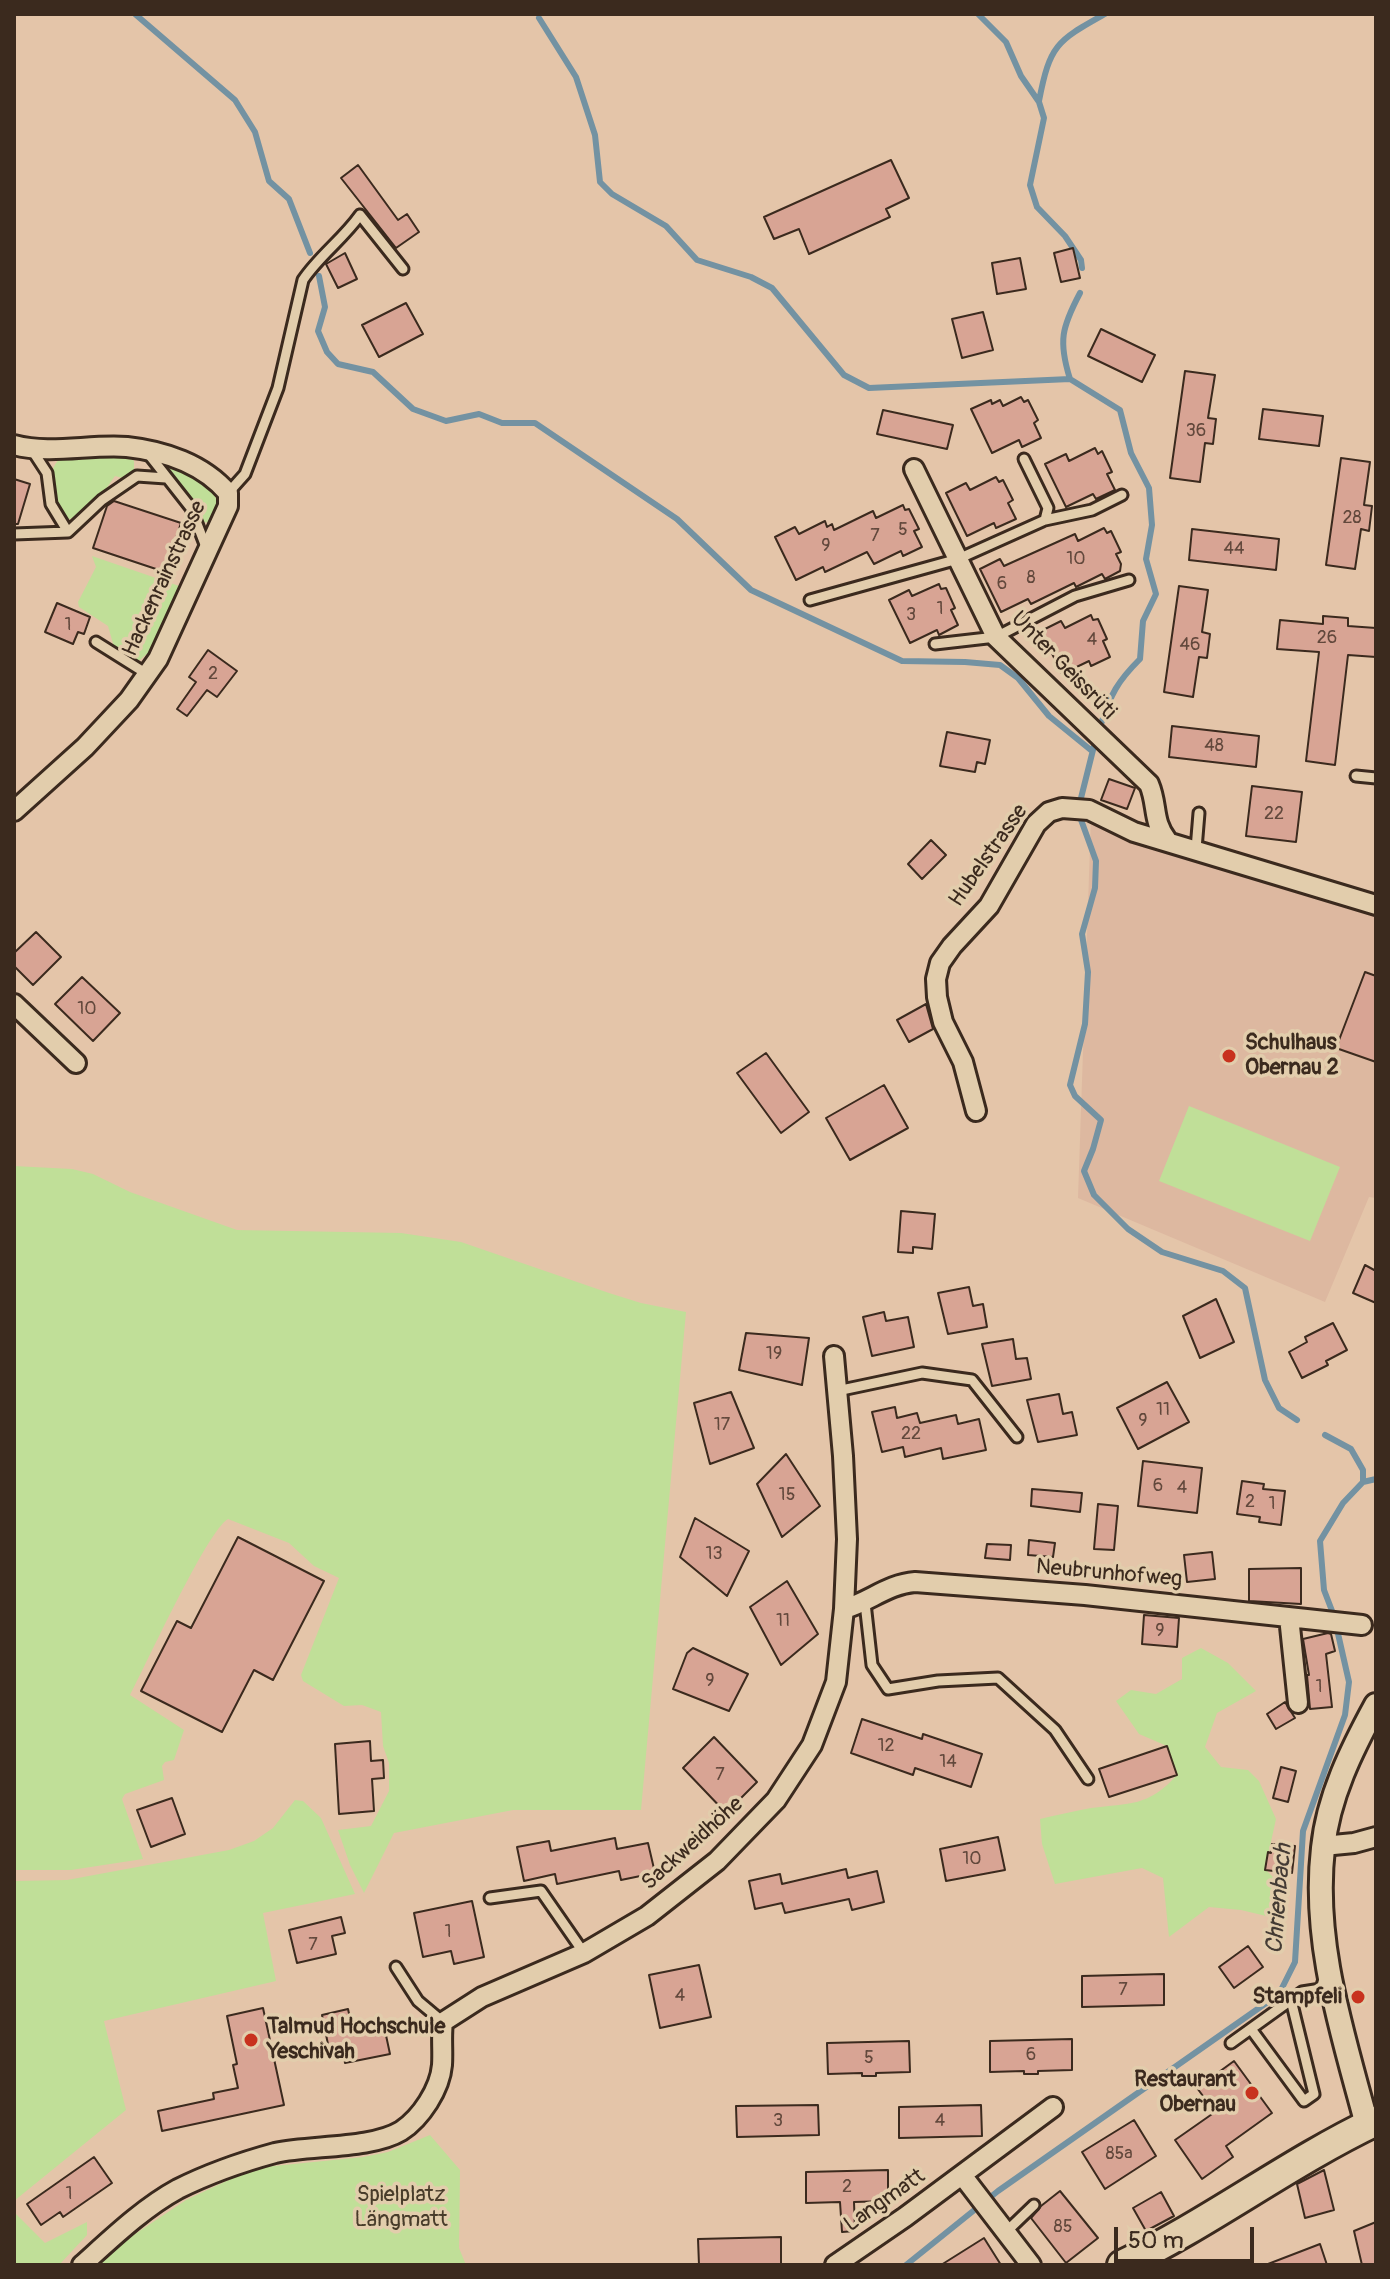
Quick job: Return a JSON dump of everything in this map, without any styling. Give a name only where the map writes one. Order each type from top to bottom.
[{"type":"main road","points":[[1122,2265],[1294,2164],[1371,2123]]},
{"type":"street","name":"Hackenrainstrasse","points":[[14,811],[85,747],[129,700],[158,659],[228,506],[228,493],[219,483],[179,458],[126,447],[23,447]]},
{"type":"street","name":"Unter Geissrüti","points":[[914,469],[996,637],[1149,784],[1154,796],[1156,827],[1167,840]]},
{"type":"street","name":"Hubelstrasse","points":[[976,1111],[963,1062],[943,1022],[936,979],[940,963],[989,906],[1036,824],[1049,812],[1071,808],[1089,810],[1134,832],[1376,905]]},
{"type":"street","points":[[14,1004],[76,1063]]},
{"type":"street","name":"Sackweidhöhe","points":[[443,2022],[482,1997],[584,1953],[647,1916],[717,1861],[776,1800],[812,1745],[836,1682],[844,1609],[847,1539],[834,1356]]},
{"type":"street","name":"Neubrunhofweg","points":[[844,1609],[865,1603],[897,1583],[915,1582],[1085,1595],[1362,1625]]},
{"type":"street","points":[[1289,1617],[1298,1703]]},
{"type":"street","points":[[1371,2123],[1328,1967],[1320,1903],[1323,1846],[1343,1770],[1376,1705]]},
{"type":"street","points":[[1323,1846],[1376,1837]]},
{"type":"street","points":[[82,2265],[123,2228],[176,2190],[227,2168],[277,2153],[384,2139],[403,2130],[426,2105],[435,2089],[442,2066],[443,2022]]},
{"type":"street","name":"Langmatt","points":[[835,2265],[1053,2107]]},
{"type":"street","points":[[962,2175],[1031,2265]]},
{"type":"lane","points":[[228,493],[245,474],[278,388],[303,280],[310,268],[360,215],[403,269]]},
{"type":"lane","points":[[23,447],[47,473],[51,504],[68,532]]},
{"type":"lane","points":[[146,451],[191,508],[208,550]]},
{"type":"lane","points":[[1024,459],[1048,508],[1045,520]]},
{"type":"lane","points":[[14,534],[68,532],[102,500],[137,476],[166,478]]},
{"type":"lane","points":[[810,600],[958,559],[1045,520],[1092,510],[1122,495]]},
{"type":"lane","points":[[935,644],[996,637],[1075,596],[1129,580]]},
{"type":"lane","points":[[96,642],[147,674]]},
{"type":"lane","points":[[1356,776],[1376,778]]},
{"type":"lane","points":[[1196,849],[1199,813]]},
{"type":"lane","points":[[837,1391],[922,1373],[972,1380],[1017,1437]]},
{"type":"lane","points":[[865,1603],[872,1665],[888,1689],[938,1681],[998,1678],[1055,1730],[1088,1779]]},
{"type":"lane","points":[[490,1898],[541,1891],[584,1953]]},
{"type":"lane","points":[[396,1967],[418,2001],[443,2022]]},
{"type":"lane","points":[[1231,2043],[1302,1992],[1321,1989],[1328,1967]]},
{"type":"lane","points":[[1251,2029],[1304,2101],[1314,2094],[1291,2000]]},
{"type":"lane","points":[[1005,2228],[1034,2205]]},
{"type":"shaded area","name":"Schulhaus Obernau 2","points":[[1091,817],[1119,836],[1376,916],[1376,1198],[1369,1197],[1325,1302],[1078,1198]]},
{"type":"green space","points":[[127,454],[134,461],[134,481],[115,476],[86,511],[61,521],[57,517],[51,478],[55,464],[61,457]]},
{"type":"green space","points":[[173,463],[201,480],[213,492],[217,501],[215,523],[202,522],[185,492],[167,475],[163,467]]},
{"type":"green space","points":[[92,556],[185,588],[165,639],[136,663],[116,654],[108,626],[79,607],[78,602],[96,567]]},
{"type":"green space","points":[[1189,1106],[1340,1167],[1310,1241],[1159,1181]]},
{"type":"green space","points":[[14,1166],[72,1169],[93,1174],[130,1192],[237,1230],[401,1233],[461,1242],[641,1303],[686,1312],[641,1810],[513,1810],[394,1833],[364,1893],[338,1830],[371,1826],[389,1791],[389,1763],[383,1746],[381,1712],[362,1705],[344,1706],[303,1681],[301,1675],[339,1578],[314,1566],[289,1543],[228,1519],[218,1529],[192,1572],[130,1695],[184,1730],[174,1760],[162,1766],[164,1780],[125,1794],[122,1799],[143,1859],[71,1870],[14,1870]]},
{"type":"green space","points":[[1201,1648],[1228,1663],[1256,1691],[1217,1713],[1205,1747],[1221,1767],[1248,1770],[1259,1781],[1276,1819],[1265,1869],[1276,1880],[1283,1905],[1266,1916],[1209,1907],[1169,1937],[1163,1878],[1142,1868],[1055,1884],[1042,1844],[1040,1819],[1138,1802],[1157,1793],[1177,1775],[1167,1746],[1139,1734],[1116,1701],[1131,1690],[1156,1694],[1182,1679],[1182,1658]]},
{"type":"green space","points":[[295,1800],[303,1801],[321,1818],[355,1894],[263,1913],[276,1981],[104,2021],[126,2110],[14,2201],[14,1881],[67,1880],[229,1850],[254,1841],[273,1828]]},
{"type":"green space","name":"Spielplatz Längmatt","points":[[430,2135],[460,2170],[459,2248],[466,2265],[98,2265],[111,2250],[186,2200],[254,2168],[363,2157],[388,2152]]},
{"type":"green space","points":[[14,2212],[45,2243],[87,2222],[87,2235],[59,2265],[14,2265]]},
{"type":"building","points":[[891,160],[909,198],[886,209],[890,217],[809,254],[799,229],[774,239],[764,217]]},
{"type":"building","points":[[358,165],[398,220],[407,214],[419,232],[396,248],[341,178]]},
{"type":"building","points":[[1073,248],[1080,278],[1061,282],[1054,253]]},
{"type":"building","points":[[345,253],[357,279],[338,288],[326,264]]},
{"type":"building","points":[[1020,258],[1026,289],[997,294],[992,263]]},
{"type":"building","points":[[406,303],[423,334],[379,357],[362,325]]},
{"type":"building","points":[[983,312],[993,350],[962,358],[952,319]]},
{"type":"building","points":[[1101,329],[1155,355],[1142,382],[1088,356]]},
{"type":"building","points":[[1185,371],[1215,375],[1208,418],[1216,419],[1213,444],[1205,443],[1200,482],[1170,478]]},
{"type":"building","points":[[1021,397],[1024,402],[1028,400],[1038,420],[1034,423],[1041,438],[1022,447],[1019,440],[992,453],[971,409],[991,400],[992,404],[1000,400],[1003,406]]},
{"type":"building","points":[[1263,409],[1323,416],[1319,446],[1259,439]]},
{"type":"building","points":[[883,410],[953,425],[947,449],[877,434]]},
{"type":"building","points":[[1095,448],[1098,454],[1102,451],[1112,472],[1107,474],[1115,490],[1096,499],[1093,494],[1066,507],[1045,464],[1066,454],[1069,461]]},
{"type":"building","points":[[1341,458],[1370,462],[1364,505],[1372,506],[1369,531],[1361,529],[1355,569],[1326,565]]},
{"type":"building","points":[[996,477],[999,482],[1003,480],[1013,500],[1008,503],[1016,519],[996,528],[994,523],[967,536],[946,493],[966,483],[970,490]]},
{"type":"building","points":[[14,479],[30,484],[18,524],[14,524]]},
{"type":"building","points":[[114,501],[181,523],[165,572],[93,548],[107,506]]},
{"type":"building","points":[[903,505],[905,510],[909,509],[919,529],[914,531],[922,547],[903,556],[901,551],[874,564],[867,552],[825,572],[823,567],[796,580],[775,537],[795,527],[799,534],[825,521],[827,527],[832,524],[834,530],[873,511],[876,518]]},
{"type":"building","points":[[1104,528],[1107,533],[1111,531],[1121,552],[1116,554],[1121,564],[1120,571],[1105,579],[1102,574],[1076,587],[1074,583],[1031,604],[1028,599],[1001,612],[980,569],[1000,559],[1004,566],[1075,534],[1078,541]]},
{"type":"building","points":[[1192,529],[1279,539],[1276,570],[1189,560]]},
{"type":"building","points":[[939,584],[941,589],[946,588],[958,625],[939,635],[937,630],[910,643],[889,600],[909,590],[912,596]]},
{"type":"building","points":[[1179,586],[1208,590],[1202,632],[1210,634],[1207,658],[1199,657],[1193,697],[1164,692]]},
{"type":"building","points":[[57,603],[90,617],[84,634],[78,632],[73,644],[45,632]]},
{"type":"building","points":[[1091,615],[1093,620],[1098,619],[1107,639],[1103,641],[1110,657],[1091,666],[1089,661],[1062,674],[1041,631],[1061,621],[1065,628]]},
{"type":"building","points":[[1323,616],[1348,618],[1348,626],[1376,628],[1376,657],[1348,655],[1335,765],[1306,761],[1319,652],[1277,649],[1280,620],[1323,624]]},
{"type":"building","points":[[208,650],[237,671],[217,697],[207,690],[187,716],[177,709],[196,682],[189,677]]},
{"type":"building","points":[[1172,726],[1259,736],[1256,767],[1169,757]]},
{"type":"building","points":[[947,732],[990,740],[985,764],[977,762],[975,772],[940,766]]},
{"type":"building","points":[[1109,779],[1135,788],[1127,809],[1101,800]]},
{"type":"building","points":[[1252,786],[1302,792],[1296,842],[1246,836]]},
{"type":"building","points":[[931,840],[946,855],[922,879],[908,864]]},
{"type":"building","points":[[36,932],[61,957],[33,985],[14,966],[14,953]]},
{"type":"building","points":[[1365,972],[1376,976],[1376,1062],[1336,1048]]},
{"type":"building","points":[[82,977],[120,1013],[93,1041],[55,1004]]},
{"type":"building","points":[[926,1004],[933,1029],[909,1042],[897,1020]]},
{"type":"building","points":[[766,1053],[809,1112],[781,1133],[737,1073]]},
{"type":"building","points":[[884,1085],[908,1128],[850,1160],[826,1118]]},
{"type":"building","points":[[901,1211],[935,1214],[932,1249],[913,1247],[913,1253],[898,1252]]},
{"type":"building","points":[[1365,1265],[1376,1271],[1376,1303],[1353,1293]]},
{"type":"building","points":[[969,1287],[973,1306],[983,1304],[987,1327],[948,1334],[938,1293]]},
{"type":"building","points":[[1216,1299],[1234,1342],[1200,1358],[1183,1316]]},
{"type":"building","points":[[884,1312],[886,1321],[908,1317],[914,1347],[872,1356],[863,1317]]},
{"type":"building","points":[[1333,1323],[1347,1350],[1326,1361],[1328,1365],[1302,1378],[1289,1352],[1307,1342],[1305,1337]]},
{"type":"building","points":[[746,1333],[809,1338],[802,1385],[739,1370]]},
{"type":"building","points":[[1013,1339],[1016,1359],[1027,1358],[1031,1379],[992,1386],[982,1344]]},
{"type":"building","points":[[1167,1382],[1189,1422],[1138,1449],[1117,1408]]},
{"type":"building","points":[[731,1392],[754,1448],[710,1464],[694,1403]]},
{"type":"building","points":[[1059,1394],[1063,1414],[1072,1412],[1077,1435],[1038,1442],[1027,1400]]},
{"type":"building","points":[[895,1407],[897,1418],[917,1413],[920,1423],[956,1415],[958,1424],[979,1419],[986,1450],[943,1459],[941,1448],[905,1457],[903,1447],[882,1452],[872,1412]]},
{"type":"building","points":[[786,1454],[820,1506],[782,1537],[757,1484]]},
{"type":"building","points":[[1143,1461],[1202,1468],[1197,1513],[1138,1506]]},
{"type":"building","points":[[1242,1481],[1264,1484],[1263,1489],[1285,1491],[1281,1525],[1259,1522],[1260,1517],[1237,1514]]},
{"type":"building","points":[[1032,1489],[1082,1493],[1080,1512],[1031,1506]]},
{"type":"building","points":[[1098,1504],[1118,1506],[1114,1550],[1094,1549]]},
{"type":"building","points":[[695,1518],[749,1551],[727,1596],[680,1557]]},
{"type":"building","points":[[238,1537],[324,1581],[273,1680],[254,1670],[222,1732],[141,1691],[177,1621],[191,1628]]},
{"type":"building","points":[[1029,1540],[1055,1543],[1053,1557],[1028,1555]]},
{"type":"building","points":[[987,1544],[1011,1545],[1010,1560],[985,1558]]},
{"type":"building","points":[[1212,1552],[1215,1579],[1187,1582],[1184,1555]]},
{"type":"building","points":[[1301,1568],[1301,1604],[1249,1601],[1249,1569]]},
{"type":"building","points":[[787,1581],[818,1634],[781,1665],[750,1607]]},
{"type":"building","points":[[1144,1615],[1179,1618],[1177,1647],[1142,1644]]},
{"type":"building","points":[[1331,1634],[1335,1651],[1326,1654],[1332,1707],[1310,1709],[1303,1639]]},
{"type":"building","points":[[693,1648],[748,1674],[729,1711],[673,1689],[687,1653]]},
{"type":"building","points":[[1285,1702],[1295,1718],[1276,1729],[1267,1714]]},
{"type":"building","points":[[862,1719],[922,1739],[923,1734],[982,1754],[971,1787],[915,1768],[913,1775],[851,1753]]},
{"type":"building","points":[[714,1737],[757,1782],[726,1813],[683,1768]]},
{"type":"building","points":[[370,1741],[371,1761],[383,1760],[384,1778],[372,1779],[374,1811],[339,1814],[335,1744]]},
{"type":"building","points":[[1167,1746],[1177,1775],[1109,1797],[1099,1769]]},
{"type":"building","points":[[1281,1767],[1296,1771],[1288,1802],[1273,1798]]},
{"type":"building","points":[[172,1798],[185,1834],[151,1847],[137,1810]]},
{"type":"building","points":[[998,1837],[1005,1870],[946,1881],[940,1849]]},
{"type":"building","points":[[615,1838],[617,1849],[648,1843],[655,1873],[621,1880],[619,1871],[557,1884],[555,1874],[524,1881],[517,1847],[549,1841],[551,1851]]},
{"type":"building","points":[[1272,1844],[1295,1846],[1292,1873],[1265,1870]]},
{"type":"building","points":[[846,1869],[848,1878],[877,1871],[884,1902],[852,1910],[849,1899],[785,1913],[782,1903],[755,1909],[749,1881],[780,1874],[782,1884]]},
{"type":"building","points":[[472,1901],[484,1957],[454,1964],[451,1951],[423,1957],[414,1913]]},
{"type":"building","points":[[341,1917],[345,1933],[332,1936],[336,1954],[297,1963],[289,1930]]},
{"type":"building","points":[[1248,1946],[1263,1967],[1234,1988],[1219,1967]]},
{"type":"building","points":[[699,1965],[711,2017],[660,2028],[649,1975]]},
{"type":"building","points":[[1164,1974],[1164,2005],[1082,2007],[1082,1976]]},
{"type":"building","name":"Talmud Hochschule Yeschivah","points":[[263,2008],[284,2105],[162,2131],[158,2111],[214,2099],[213,2093],[238,2088],[233,2065],[237,2064],[227,2016]]},
{"type":"building","points":[[348,2009],[353,2032],[384,2026],[390,2054],[345,2063],[344,2056],[331,2059],[322,2015]]},
{"type":"building","points":[[1072,2039],[1072,2070],[1038,2071],[1038,2074],[1024,2074],[1024,2071],[990,2072],[990,2041]]},
{"type":"building","points":[[909,2041],[910,2072],[876,2073],[876,2076],[862,2076],[862,2073],[828,2074],[827,2043]]},
{"type":"building","points":[[1234,2061],[1272,2113],[1226,2146],[1233,2157],[1202,2179],[1175,2140],[1215,2112],[1197,2088]]},
{"type":"building","points":[[818,2105],[819,2135],[737,2137],[736,2106]]},
{"type":"building","points":[[981,2105],[982,2136],[899,2138],[899,2107]]},
{"type":"building","points":[[1134,2120],[1156,2156],[1105,2189],[1082,2152]]},
{"type":"building","points":[[94,2157],[112,2183],[63,2217],[60,2212],[41,2225],[27,2204]]},
{"type":"building","points":[[888,2170],[888,2201],[854,2202],[855,2231],[842,2232],[840,2202],[806,2203],[806,2172]]},
{"type":"building","points":[[1324,2170],[1334,2210],[1305,2218],[1297,2184]]},
{"type":"building","points":[[1060,2191],[1098,2238],[1066,2263],[1031,2218]]},
{"type":"building","points":[[1161,2192],[1174,2216],[1146,2231],[1133,2208]]},
{"type":"building","points":[[1376,2222],[1376,2265],[1362,2265],[1354,2231]]},
{"type":"building","points":[[781,2237],[781,2265],[699,2265],[698,2239]]},
{"type":"building","points":[[984,2238],[1001,2265],[941,2265]]},
{"type":"building","points":[[1320,2244],[1327,2265],[1268,2265],[1268,2264]]},
{"type":"waterway","points":[[135,14],[235,100],[255,132],[269,181],[289,199],[310,253]]},
{"type":"waterway","points":[[978,14],[1006,42],[1021,76],[1039,102],[1044,118],[1030,185],[1037,207],[1065,236],[1081,260],[1082,268]]},
{"type":"waterway","points":[[1039,101],[1047,67],[1058,46],[1105,14]]},
{"type":"waterway","points":[[539,18],[576,77],[595,135],[600,182],[612,194],[666,226],[697,260],[751,277],[772,288],[844,375],[869,388],[1070,379]]},
{"type":"waterway","points":[[319,276],[325,307],[318,331],[327,352],[338,364],[373,372],[413,409],[446,421],[479,414],[502,423],[535,423],[677,519],[751,590],[902,661],[1000,665],[1018,678],[1049,716],[1092,751]]},
{"type":"waterway","points":[[1070,379],[1064,354],[1064,334],[1080,293]]},
{"type":"waterway","name":"Chrienbach","points":[[1070,379],[1120,410],[1131,453],[1149,488],[1152,525],[1146,559],[1156,594],[1143,621],[1140,659],[1116,689],[1101,724]]},
{"type":"waterway","name":"Chrienbach","points":[[1080,802],[1095,742]]},
{"type":"waterway","name":"Chrienbach","points":[[1080,817],[1096,861],[1095,888],[1082,934],[1088,972],[1085,1024],[1070,1085],[1075,1096],[1101,1120],[1084,1171],[1094,1195],[1128,1229],[1162,1252],[1223,1271],[1245,1288],[1265,1380],[1279,1408],[1297,1420]]},
{"type":"waterway","name":"Chrienbach","points":[[906,2265],[998,2191],[1279,1994],[1295,1962],[1303,1831],[1345,1715],[1349,1682],[1334,1616],[1324,1590],[1320,1541],[1343,1503],[1363,1482],[1363,1470],[1351,1449],[1325,1435]]},
{"type":"waterway","points":[[1363,1482],[1376,1479]]},
{"type":"place","name":"Schulhaus Obernau 2","points":[[1229,1056]]},
{"type":"place","name":"Stampfeli","points":[[1358,1997]]},
{"type":"place","name":"Talmud Hochschule Yeschivah","points":[[251,2040]]},
{"type":"place","name":"Restaurant Obernau","points":[[1252,2093]]}]
